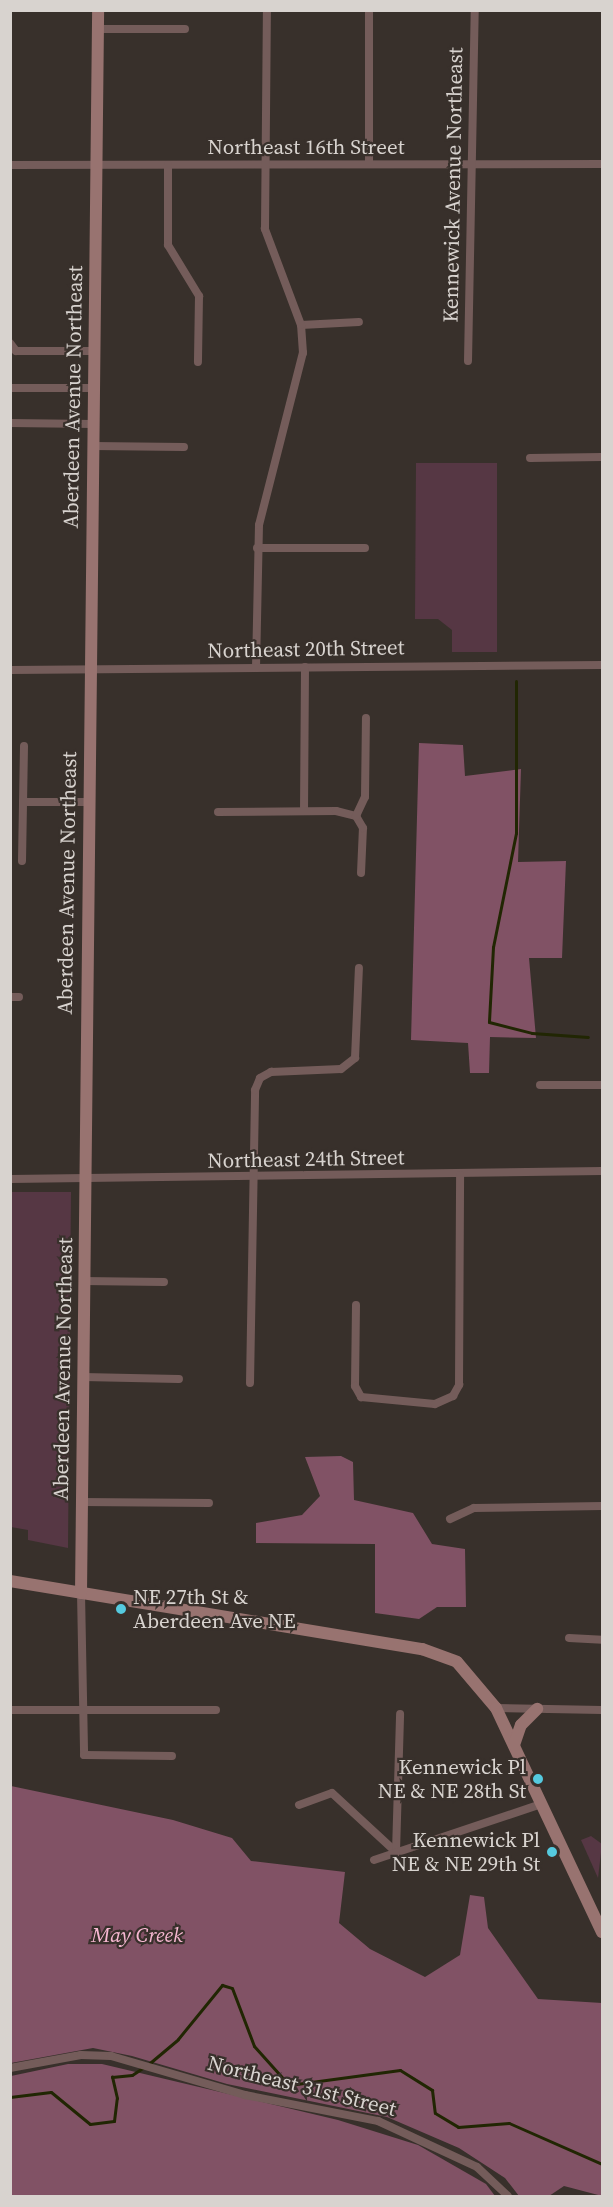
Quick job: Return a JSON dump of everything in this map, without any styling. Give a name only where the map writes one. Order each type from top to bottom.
[{"type":"street","name":"Aberdeen Avenue Northeast","points":[[98,10],[87,802],[81,1502],[84,1755],[172,1756]]},
{"type":"street","points":[[256,668],[257,548],[302,369],[301,325],[265,230],[267,10]]},
{"type":"street","points":[[369,10],[369,164]]},
{"type":"street","name":"Kennewick Avenue Northeast","points":[[468,361],[475,10]]},
{"type":"street","points":[[98,29],[185,30]]},
{"type":"street","name":"Northeast 16th Street","points":[[10,165],[603,164]]},
{"type":"street","points":[[168,165],[168,245],[199,296],[198,362]]},
{"type":"street","points":[[301,325],[359,322]]},
{"type":"street","points":[[10,343],[16,351],[94,351]]},
{"type":"street","points":[[10,388],[93,388]]},
{"type":"street","points":[[10,423],[93,424]]},
{"type":"street","points":[[93,446],[184,447]]},
{"type":"street","points":[[530,458],[603,457]]},
{"type":"street","points":[[257,548],[365,548]]},
{"type":"street","name":"Northeast 20th Street","points":[[10,670],[603,665]]},
{"type":"street","points":[[304,811],[305,667]]},
{"type":"street","points":[[356,816],[365,796],[366,718]]},
{"type":"street","points":[[22,861],[24,746]]},
{"type":"street","points":[[23,802],[87,802]]},
{"type":"street","points":[[218,812],[304,811],[356,816]]},
{"type":"street","points":[[356,816],[363,828],[361,873]]},
{"type":"street","points":[[250,1383],[254,1098],[260,1078],[349,1064],[358,1043],[359,968]]},
{"type":"street","points":[[540,1085],[603,1085]]},
{"type":"street","name":"Northeast 24th Street","points":[[10,1179],[253,1178],[603,1171]]},
{"type":"street","points":[[356,1305],[355,1386],[361,1397],[435,1404],[453,1396],[459,1385],[460,1175]]},
{"type":"street","points":[[83,1281],[164,1282]]},
{"type":"street","points":[[83,1377],[179,1379]]},
{"type":"street","points":[[81,1502],[208,1503]]},
{"type":"street","points":[[450,1519],[474,1508],[603,1506]]},
{"type":"street","points":[[10,1581],[422,1649],[457,1662],[496,1708],[603,1932]]},
{"type":"street","points":[[569,1638],[603,1640]]},
{"type":"street","points":[[496,1708],[603,1710]]},
{"type":"street","points":[[513,1745],[521,1725],[537,1709]]},
{"type":"street","points":[[10,1710],[216,1710]]},
{"type":"street","points":[[396,1852],[400,1714]]},
{"type":"street","points":[[299,1805],[332,1793],[396,1852]]},
{"type":"street","points":[[374,1860],[541,1804]]},
{"type":"street","name":"Northeast 31st Street","points":[[10,2068],[81,2055],[111,2056],[185,2074],[253,2097],[378,2121],[453,2154],[500,2187],[508,2196]]},
{"type":"shaded area","points":[[416,463],[497,463],[497,652],[452,652],[452,630],[438,619],[415,619]]},
{"type":"shaded area","points":[[11,1192],[71,1192],[68,1548],[28,1540],[28,1530],[11,1527]]},
{"type":"shaded area","points":[[591,1836],[602,1844],[598,1878],[581,1840]]},
{"type":"green space","points":[[419,743],[463,745],[465,776],[521,769],[518,862],[566,861],[562,958],[529,958],[536,1038],[490,1037],[489,1073],[470,1073],[468,1043],[411,1040]]},
{"type":"green space","points":[[341,1456],[353,1462],[354,1500],[413,1513],[432,1544],[465,1549],[466,1607],[437,1607],[419,1619],[375,1613],[375,1544],[256,1543],[256,1523],[302,1515],[320,1496],[305,1457]]},
{"type":"green space","name":"May Creek","points":[[11,1786],[173,1820],[232,1838],[251,1861],[345,1872],[339,1923],[370,1949],[425,1977],[460,1955],[470,1895],[484,1897],[488,1928],[538,1999],[602,2003],[602,2196],[564,2186],[549,2196],[519,2196],[505,2178],[459,2148],[387,2117],[227,2084],[132,2056],[93,2048],[11,2063]]},
{"type":"green space","points":[[68,2064],[102,2064],[338,2120],[418,2145],[486,2184],[495,2196],[11,2196],[11,2076]]},
{"type":"waterway","points":[[516,681],[516,833],[493,947],[489,1022],[532,1033],[588,1037]]},
{"type":"waterway","name":"May Creek","points":[[10,2097],[51,2092],[90,2124],[114,2121],[117,2098],[112,2077],[132,2075],[151,2062],[178,2039],[222,1985],[232,1988],[254,2046],[289,2085],[400,2070],[432,2090],[435,2113],[458,2127],[509,2123],[602,2164]]},
{"type":"place","name":"NE 27th St & Aberdeen Ave NE","points":[[121,1609]]},
{"type":"place","name":"Kennewick Pl NE & NE 28th St","points":[[538,1779]]},
{"type":"place","name":"Kennewick Pl NE & NE 29th St","points":[[552,1852]]}]
